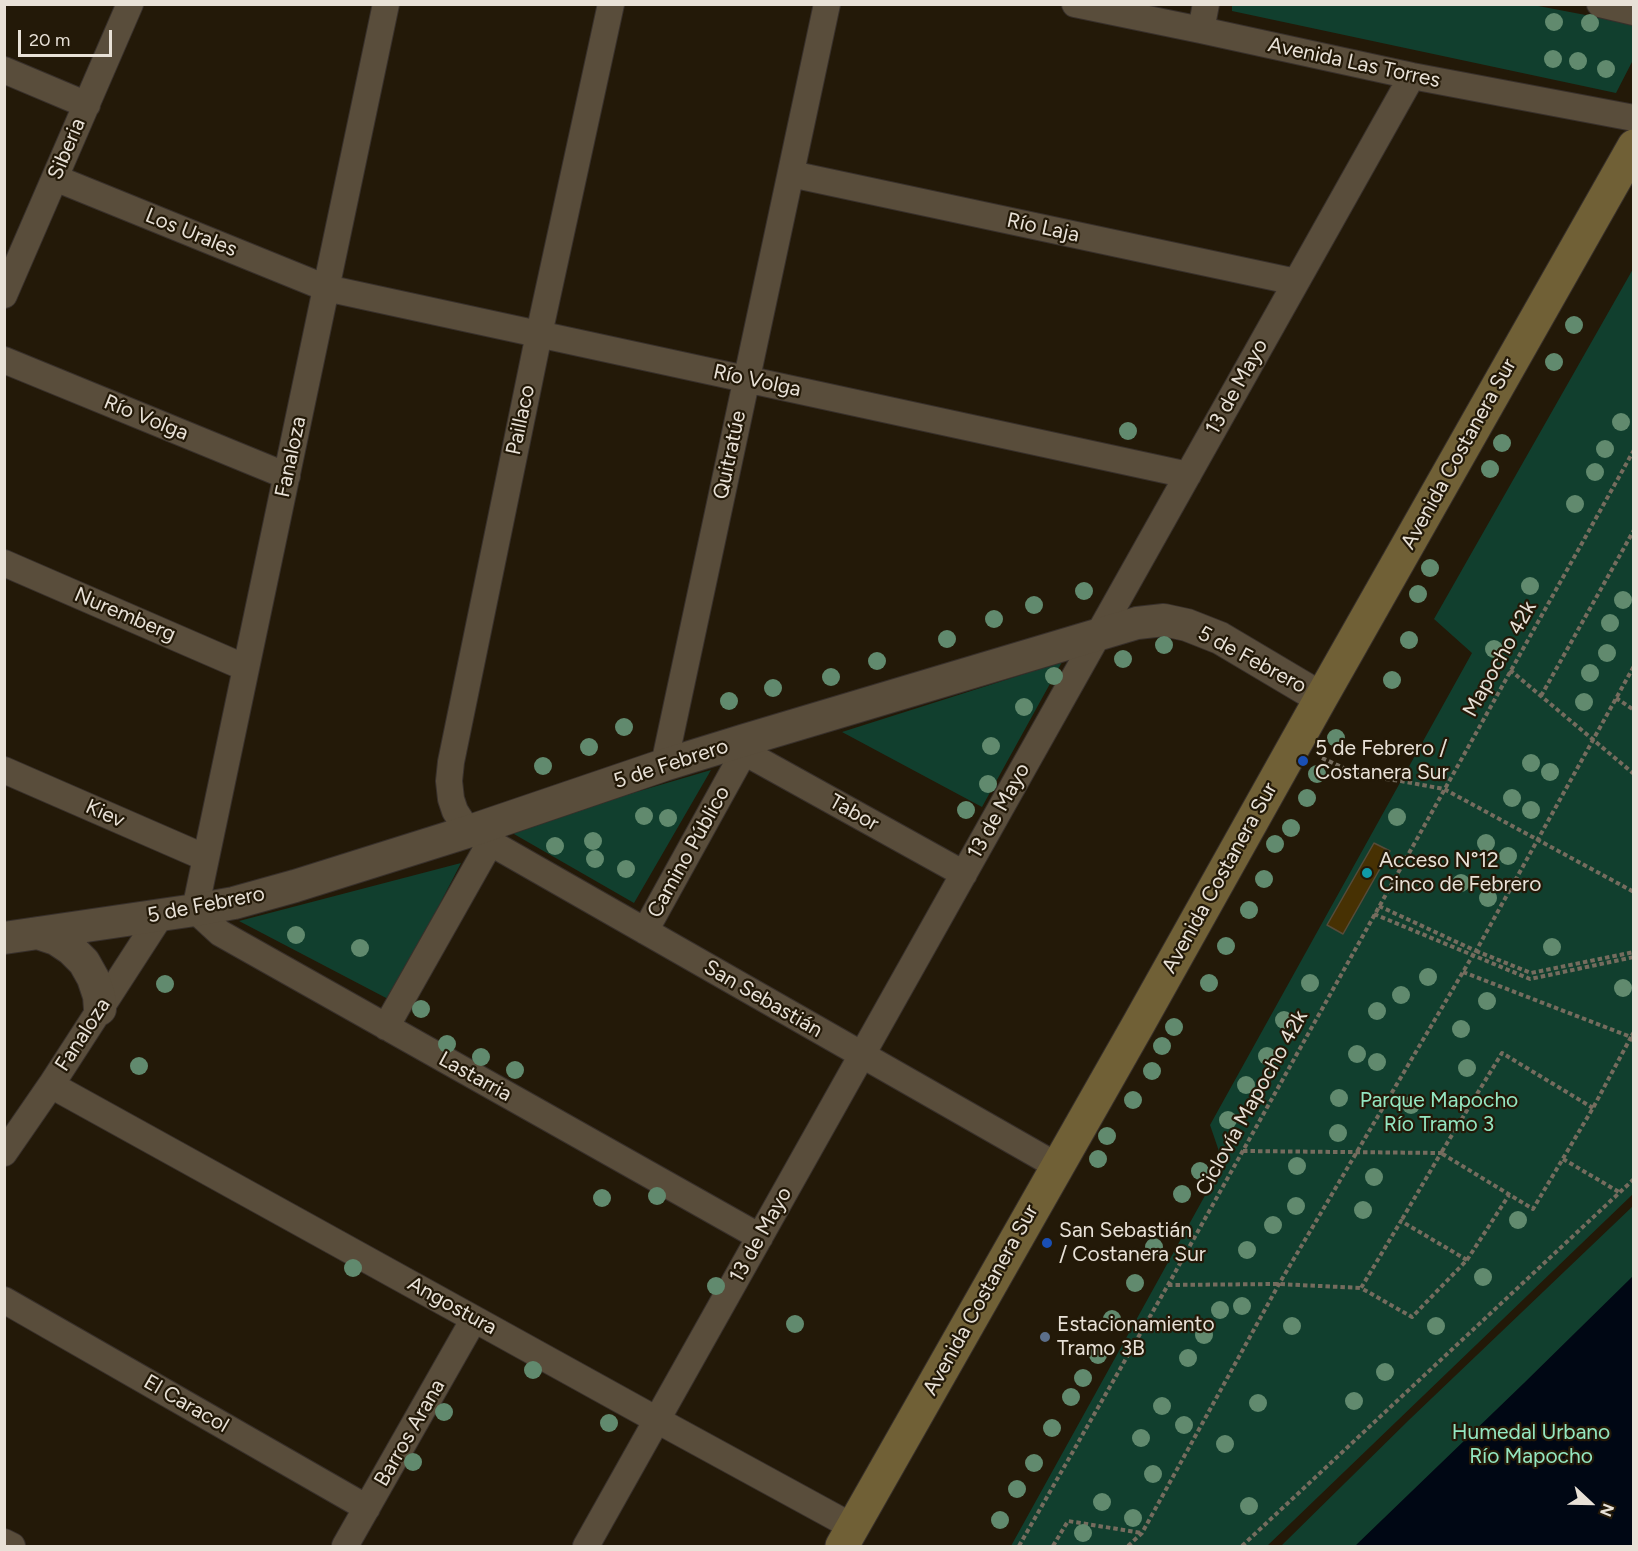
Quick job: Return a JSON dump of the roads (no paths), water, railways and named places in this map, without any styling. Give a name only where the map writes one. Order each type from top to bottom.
[{"type":"main road","name":"Avenida Costanera Sur","points":[[848,1537],[1634,146]]},
{"type":"street","name":"Siberia","points":[[4,294],[130,4]]},
{"type":"street","name":"Fanaloza","points":[[195,910],[386,4]]},
{"type":"street","name":"Paillaco","points":[[480,837],[462,822],[455,811],[448,781],[539,334],[611,4]]},
{"type":"street","name":"Quitratúe","points":[[664,765],[827,4]]},
{"type":"street","name":"Avenida Las Torres","points":[[1075,4],[1412,76],[1634,118]]},
{"type":"street","points":[[1201,30],[1206,4]]},
{"type":"street","points":[[1600,4],[1634,12]]},
{"type":"street","points":[[4,70],[87,105]]},
{"type":"street","name":"13 de Mayo","points":[[586,1546],[1412,76]]},
{"type":"street","name":"Río Laja","points":[[791,174],[1296,282]]},
{"type":"street","name":"Los Urales","points":[[55,178],[326,288]]},
{"type":"street","name":"Río Volga","points":[[326,288],[1188,475]]},
{"type":"street","name":"Río Volga","points":[[4,360],[287,476]]},
{"type":"street","name":"Nuremberg","points":[[4,563],[246,668]]},
{"type":"street","name":"5 de Febrero","points":[[4,938],[234,903],[480,837],[664,765],[745,746],[1137,623],[1164,620],[1187,625],[1220,638],[1321,698]]},
{"type":"street","name":"Tabor","points":[[745,746],[964,874]]},
{"type":"street","name":"Camino Público","points":[[645,931],[745,746]]},
{"type":"street","name":"Kiev","points":[[4,770],[206,858]]},
{"type":"street","points":[[386,1027],[480,837]]},
{"type":"street","name":"San Sebastián","points":[[480,837],[1057,1166]]},
{"type":"street","name":"Lastarria","points":[[195,910],[220,933],[760,1237]]},
{"type":"street","name":"Fanaloza","points":[[4,1153],[51,1085],[160,915]]},
{"type":"street","points":[[38,933],[64,944],[84,962],[93,978],[99,996],[100,1009]]},
{"type":"street","name":"Angostura","points":[[51,1085],[657,1420],[848,1537]]},
{"type":"street","name":"El Caracol","points":[[4,1300],[367,1508]]},
{"type":"street","name":"Barros Arana","points":[[345,1546],[474,1319]]},
{"type":"street","points":[[4,1542],[12,1546]]},
{"type":"place","name":"5 de Febrero / Costanera Sur","points":[[1303,761]]},
{"type":"place","name":"Acceso N°12 Cinco de Febrero","points":[[1367,873]]},
{"type":"place","name":"San Sebastián / Costanera Sur","points":[[1047,1243]]},
{"type":"place","name":"Estacionamiento Tramo 3B","points":[[1045,1337]]},
{"type":"park label","name":"Parque Mapocho Río Tramo 3","points":[[1439,1113]]},
{"type":"park label","name":"Humedal Urbano Río Mapocho","points":[[1531,1445]]}]
